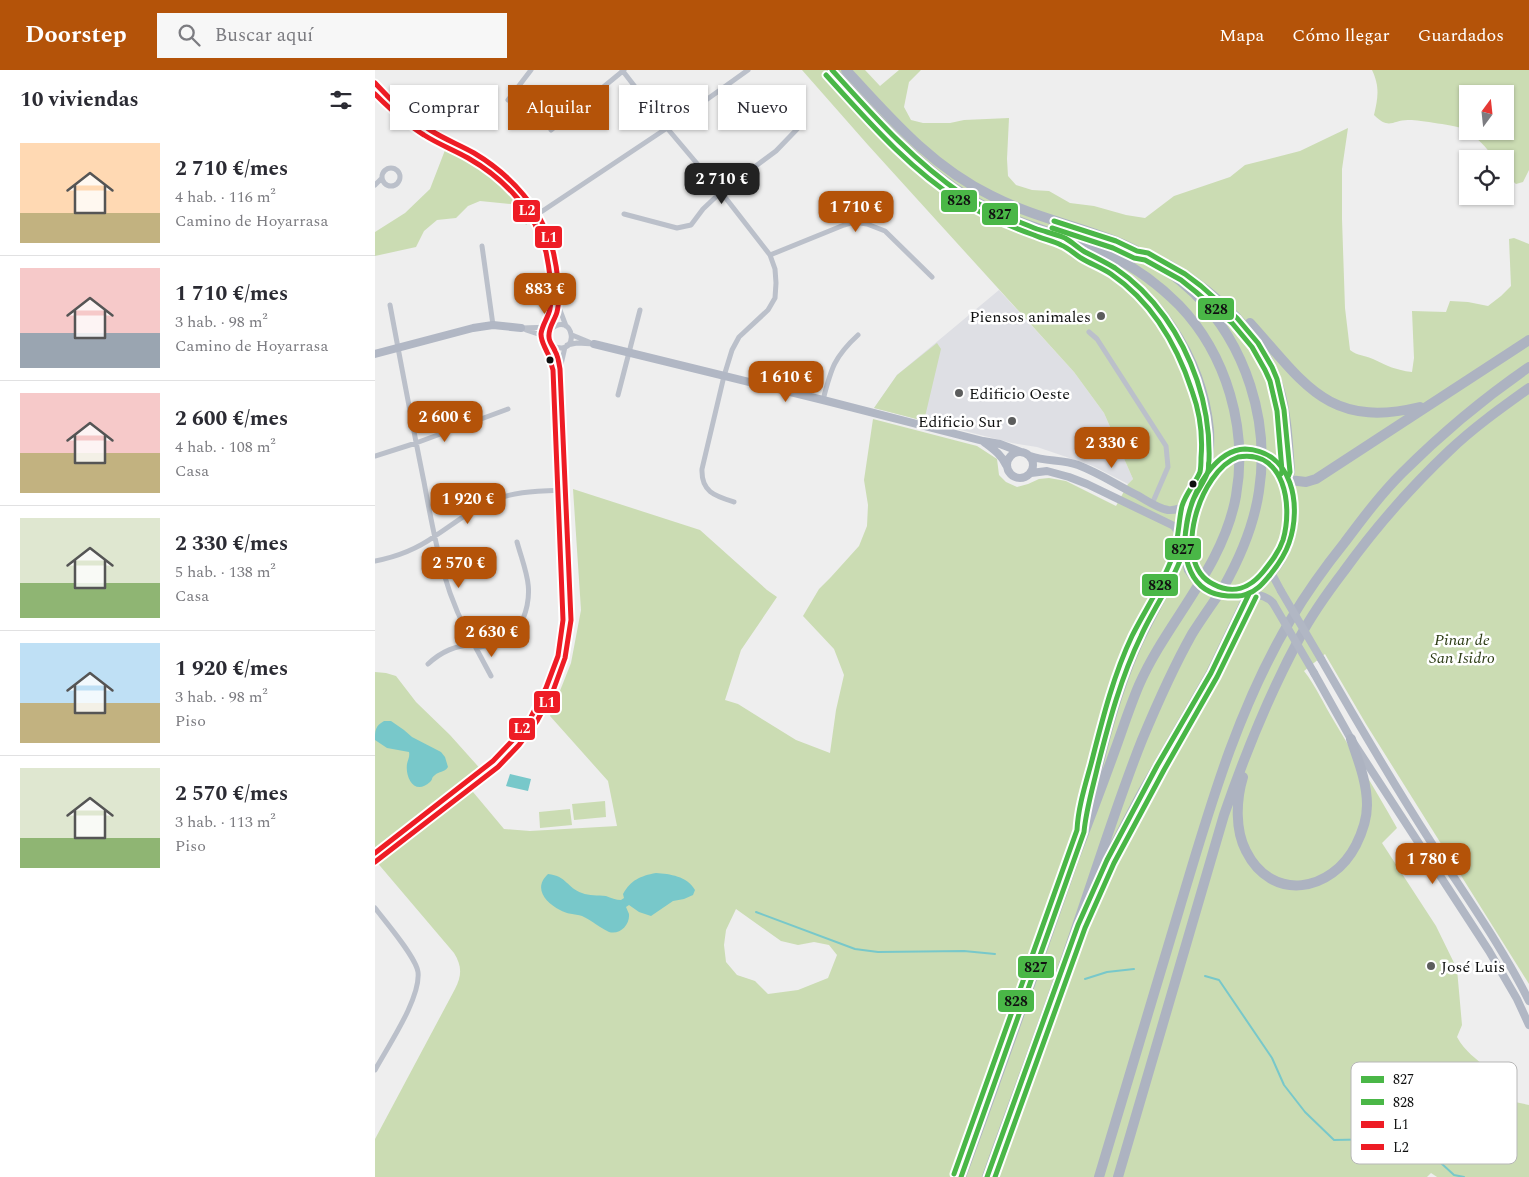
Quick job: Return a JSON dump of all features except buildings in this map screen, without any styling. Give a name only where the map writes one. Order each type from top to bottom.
[{"type":"highway","points":[[832,70],[912,155],[948,184],[990,209],[1016,221],[1111,255],[1143,274],[1169,295],[1195,324],[1207,341],[1225,379],[1235,416],[1239,459],[1235,498],[1224,538],[1203,577],[1160,643],[1126,718],[961,1177]]},
{"type":"highway","points":[[847,70],[910,139],[957,176],[985,193],[1018,208],[1108,238],[1137,251],[1167,270],[1191,290],[1223,328],[1236,349],[1251,388],[1259,420],[1261,467],[1256,509],[1245,543],[1227,580],[1194,631],[1171,673],[1141,742],[1078,925],[987,1177]]},
{"type":"highway","points":[[1070,240],[1079,248],[1110,264],[1133,282],[1159,309],[1179,339],[1193,366],[1207,412],[1210,440],[1208,472]]},
{"type":"highway","points":[[1137,251],[1148,253],[1185,274],[1225,302],[1249,322],[1302,381],[1331,402],[1356,411],[1382,414],[1426,406]]},
{"type":"highway","points":[[1201,286],[1237,318],[1265,354],[1272,367],[1284,410],[1289,478],[1306,482],[1316,479],[1529,340]]},
{"type":"highway","points":[[1099,1177],[1223,766],[1257,685],[1290,620],[1319,576],[1375,503],[1401,474],[1446,431],[1503,385],[1529,367]]},
{"type":"highway","points":[[1118,1177],[1238,775],[1271,693],[1300,636],[1332,587],[1367,540],[1415,484],[1457,444],[1494,413],[1529,388]]},
{"type":"highway","points":[[1084,832],[1085,820],[1109,722],[1123,681],[1136,647],[1172,578],[1184,544]]},
{"type":"highway","points":[[1078,925],[1107,860],[1157,766],[1211,673],[1247,594]]},
{"type":"highway","points":[[1300,636],[1256,739],[1242,782],[1239,798],[1238,817],[1243,844],[1251,861],[1273,880],[1288,884],[1308,885],[1331,875],[1351,854],[1364,824],[1367,805],[1365,781],[1351,739]]},
{"type":"street","points":[[520,85],[531,70]]},
{"type":"street","points":[[605,85],[623,70],[634,85]]},
{"type":"street","points":[[708,99],[748,70]]},
{"type":"street","points":[[375,83],[392,101],[428,129],[475,153],[502,172],[519,188],[538,214],[553,252],[558,305],[566,326],[572,335],[594,344],[629,353],[1000,444],[1037,459],[1063,460],[1091,470],[1152,504],[1168,510],[1185,506],[1193,501]]},
{"type":"street","points":[[538,214],[664,130]]},
{"type":"street","points":[[669,130],[721,192],[770,255],[775,268],[775,298],[768,310],[739,337],[732,350],[702,469],[702,479],[706,488],[712,494],[734,502]]},
{"type":"street","points":[[625,214],[677,228],[691,224],[703,209],[721,192],[776,151],[796,130]]},
{"type":"street","points":[[375,185],[382,178]]},
{"type":"street","points":[[770,255],[854,222],[867,224],[885,231],[932,277]]},
{"type":"street","points":[[481,246],[493,325]]},
{"type":"street","points":[[390,305],[443,575],[459,618],[491,676]]},
{"type":"street","points":[[375,862],[498,767],[519,745],[537,721],[553,691],[565,658],[571,620],[560,368],[548,335],[552,328],[558,305]]},
{"type":"street","points":[[618,395],[640,310]]},
{"type":"street","points":[[375,354],[473,328],[493,325],[521,328],[566,326]]},
{"type":"street","points":[[521,328],[538,334],[560,348],[577,344],[594,344]]},
{"type":"street","points":[[1089,332],[1097,339],[1165,446],[1168,466],[1152,504]]},
{"type":"street","points":[[560,368],[566,346],[572,335]]},
{"type":"street","points":[[823,400],[829,375],[835,362],[842,351],[858,335]]},
{"type":"street","points":[[375,456],[508,409]]},
{"type":"street","points":[[983,441],[1004,460],[1007,470],[1013,477],[1023,478],[1031,473],[1047,471],[1087,484],[1175,526],[1184,544]]},
{"type":"street","points":[[1247,594],[1258,588],[1272,574],[1285,553],[1291,538],[1294,521],[1294,498],[1289,478],[1281,466],[1271,456],[1254,449],[1245,448],[1231,451],[1219,460],[1208,472],[1193,501],[1184,544],[1188,570],[1194,580],[1213,593],[1223,596],[1247,594],[1261,596],[1273,603],[1351,739],[1489,951],[1517,999],[1529,1025]]},
{"type":"street","points":[[1006,465],[1007,459],[1011,455],[1021,452]]},
{"type":"street","points":[[1030,456],[1033,464],[1031,473]]},
{"type":"street","points":[[375,561],[415,548],[488,502],[522,493],[566,490]]},
{"type":"street","points":[[428,664],[438,655],[455,647],[498,643],[508,638],[520,627],[529,602],[529,586],[517,542]]},
{"type":"street","points":[[1272,574],[1364,733],[1502,952],[1529,1001]]},
{"type":"street","points":[[375,908],[411,956],[418,971],[417,989],[409,1008],[375,1070]]},
{"type":"shaded area","points":[[999,290],[1074,372],[1104,413],[1133,479],[1128,484],[1093,466],[1037,447],[1012,443],[874,408],[897,375]]},
{"type":"green space","name":"Pinar de San Isidro","points":[[802,70],[865,70],[880,86],[899,70],[921,70],[909,82],[904,107],[911,120],[923,123],[950,123],[964,120],[1009,118],[1008,176],[1016,185],[1032,190],[1049,191],[1070,203],[1094,206],[1145,218],[1174,196],[1230,177],[1245,165],[1300,151],[1348,128],[1342,169],[1342,219],[1345,308],[1350,350],[1406,371],[1412,372],[1414,358],[1412,311],[1446,312],[1450,301],[1488,306],[1511,286],[1509,239],[1514,238],[1529,244],[1529,984],[1366,724],[1325,654],[1304,671],[1397,828],[1382,843],[1436,926],[1457,969],[1462,1025],[1457,1037],[1467,1051],[1480,1062],[1351,1062],[1351,1164],[1517,1164],[1517,1102],[1529,1105],[1529,1177],[1437,1177],[1431,1173],[1427,1177],[375,1177],[375,1139],[455,989],[460,971],[459,962],[454,953],[375,860],[375,672],[396,676],[416,702],[450,735],[484,773],[468,786],[504,829],[530,831],[617,826],[608,781],[550,716],[571,663],[581,610],[573,489],[700,530],[777,597],[741,650],[725,700],[738,704],[796,740],[830,753],[836,710],[844,675],[834,649],[803,616],[819,589],[859,546],[867,526],[868,505],[864,480],[873,419],[977,446],[997,459],[999,475],[1006,482],[1017,487],[1039,479],[1049,478],[1066,481],[1116,506],[1128,484],[1133,479],[1104,413],[1074,372]],"holes":[[[736,909],[781,941],[798,945],[814,942],[829,945],[837,955],[828,978],[798,990],[768,994],[755,981],[737,975],[726,962],[724,945],[726,930]]]},
{"type":"green space","points":[[1372,70],[1529,70],[1529,170],[1523,182],[1516,184],[1514,182],[1514,150],[1487,150],[1479,140],[1514,140],[1514,85],[1459,85],[1459,128],[1414,120],[1388,123],[1379,120],[1374,115],[1377,92]]},
{"type":"green space","points":[[447,145],[473,159],[496,175],[517,195],[533,220],[526,225],[511,204],[480,201],[468,206],[456,218],[437,220],[424,231],[416,247],[375,256],[375,232],[405,213],[430,189]]},
{"type":"green space","points":[[937,343],[941,349],[924,421],[874,408],[897,375]]},
{"type":"green space","points":[[605,801],[606,817],[574,820],[572,804]]},
{"type":"green space","points":[[570,809],[572,825],[540,828],[539,812]]},
{"type":"water","points":[[384,721],[391,721],[412,737],[441,752],[445,757],[448,767],[433,777],[425,786],[420,787],[412,784],[409,780],[407,769],[409,752],[387,748],[375,740],[376,729]]},
{"type":"water","points":[[510,774],[531,779],[528,791],[506,786]]},
{"type":"water","points":[[656,873],[672,875],[683,879],[692,885],[695,890],[693,895],[673,901],[651,916],[639,912],[629,905],[626,907],[629,914],[628,922],[620,931],[613,933],[582,916],[560,910],[546,899],[541,889],[541,884],[548,874],[559,877],[582,893],[621,900],[624,898],[623,894],[626,889],[633,882],[641,877]]},
{"type":"waterway","points":[[756,912],[855,949],[878,952],[964,951],[995,954]]},
{"type":"waterway","points":[[1085,979],[1107,972],[1134,969]]},
{"type":"waterway","points":[[1205,976],[1219,980],[1272,1058],[1284,1085],[1305,1112],[1334,1140],[1351,1140]]},
{"type":"waterway","points":[[1442,1164],[1454,1175],[1464,1177]]},
{"type":"transit line","name":"827","points":[[832,70],[909,151],[962,194],[1008,217],[1065,238],[1085,252],[1115,268],[1142,290],[1175,332],[1191,364],[1200,390],[1208,430],[1208,470],[1205,480],[1191,506],[1181,558],[1173,577],[1141,636],[1122,683],[1098,765],[1084,832],[961,1177]]},
{"type":"transit line","name":"828","points":[[826,75],[889,143],[941,188],[987,216],[1064,246],[1126,285],[1151,311],[1179,357],[1195,399],[1202,441],[1200,472],[1182,506],[1174,552],[1168,568],[1132,636],[1119,667],[1084,789],[1077,830],[954,1174]]},
{"type":"transit line","name":"L1","points":[[375,83],[387,96],[422,125],[474,153],[500,172],[523,194],[533,207],[548,236],[553,251],[559,290],[557,312],[549,337],[557,355],[560,369],[571,620],[565,658],[553,691],[537,721],[519,745],[498,767],[375,862]]},
{"type":"transit line","name":"L2","points":[[375,94],[417,131],[482,166],[506,186],[526,210],[541,237],[546,252],[551,288],[550,309],[541,334],[553,370],[563,620],[558,656],[546,688],[531,717],[513,740],[493,761],[375,853]]},
{"type":"transit line","name":"827","points":[[1054,221],[1116,241],[1137,251],[1148,253],[1185,274],[1237,318],[1258,343],[1277,379],[1284,410],[1290,472],[1288,477]]},
{"type":"transit line","name":"828","points":[[1052,228],[1113,248],[1134,258],[1145,260],[1181,280],[1232,323],[1252,347],[1270,381],[1277,411],[1281,474]]},
{"type":"transit line","name":"827","points":[[1245,449],[1261,452],[1274,459],[1283,470],[1290,483],[1293,498],[1293,528],[1283,556],[1262,584],[1254,591],[1245,595],[1228,596],[1205,589],[1191,572],[1185,548],[1187,522],[1195,495],[1208,472],[1225,456],[1245,449]]},
{"type":"transit line","name":"828","points":[[1238,457],[1254,457],[1266,462],[1276,471],[1286,497],[1286,526],[1279,549],[1258,578],[1247,586],[1227,589],[1213,584],[1200,573],[1193,557],[1192,538],[1195,517],[1202,497],[1212,479],[1224,465],[1238,457]]},
{"type":"transit line","name":"827","points":[[987,1177],[1078,925],[1107,860],[1157,766],[1211,673],[1249,594]]},
{"type":"transit line","name":"828","points":[[995,1177],[1085,928],[1114,863],[1217,677],[1256,597]]},
{"type":"place","name":"Piensos animales","points":[[1101,316]]},
{"type":"place","name":"Edificio Oeste","points":[[959,393]]},
{"type":"place","name":"Edificio Sur","points":[[1012,421]]},
{"type":"place","name":"José Luis","points":[[1431,966]]}]
